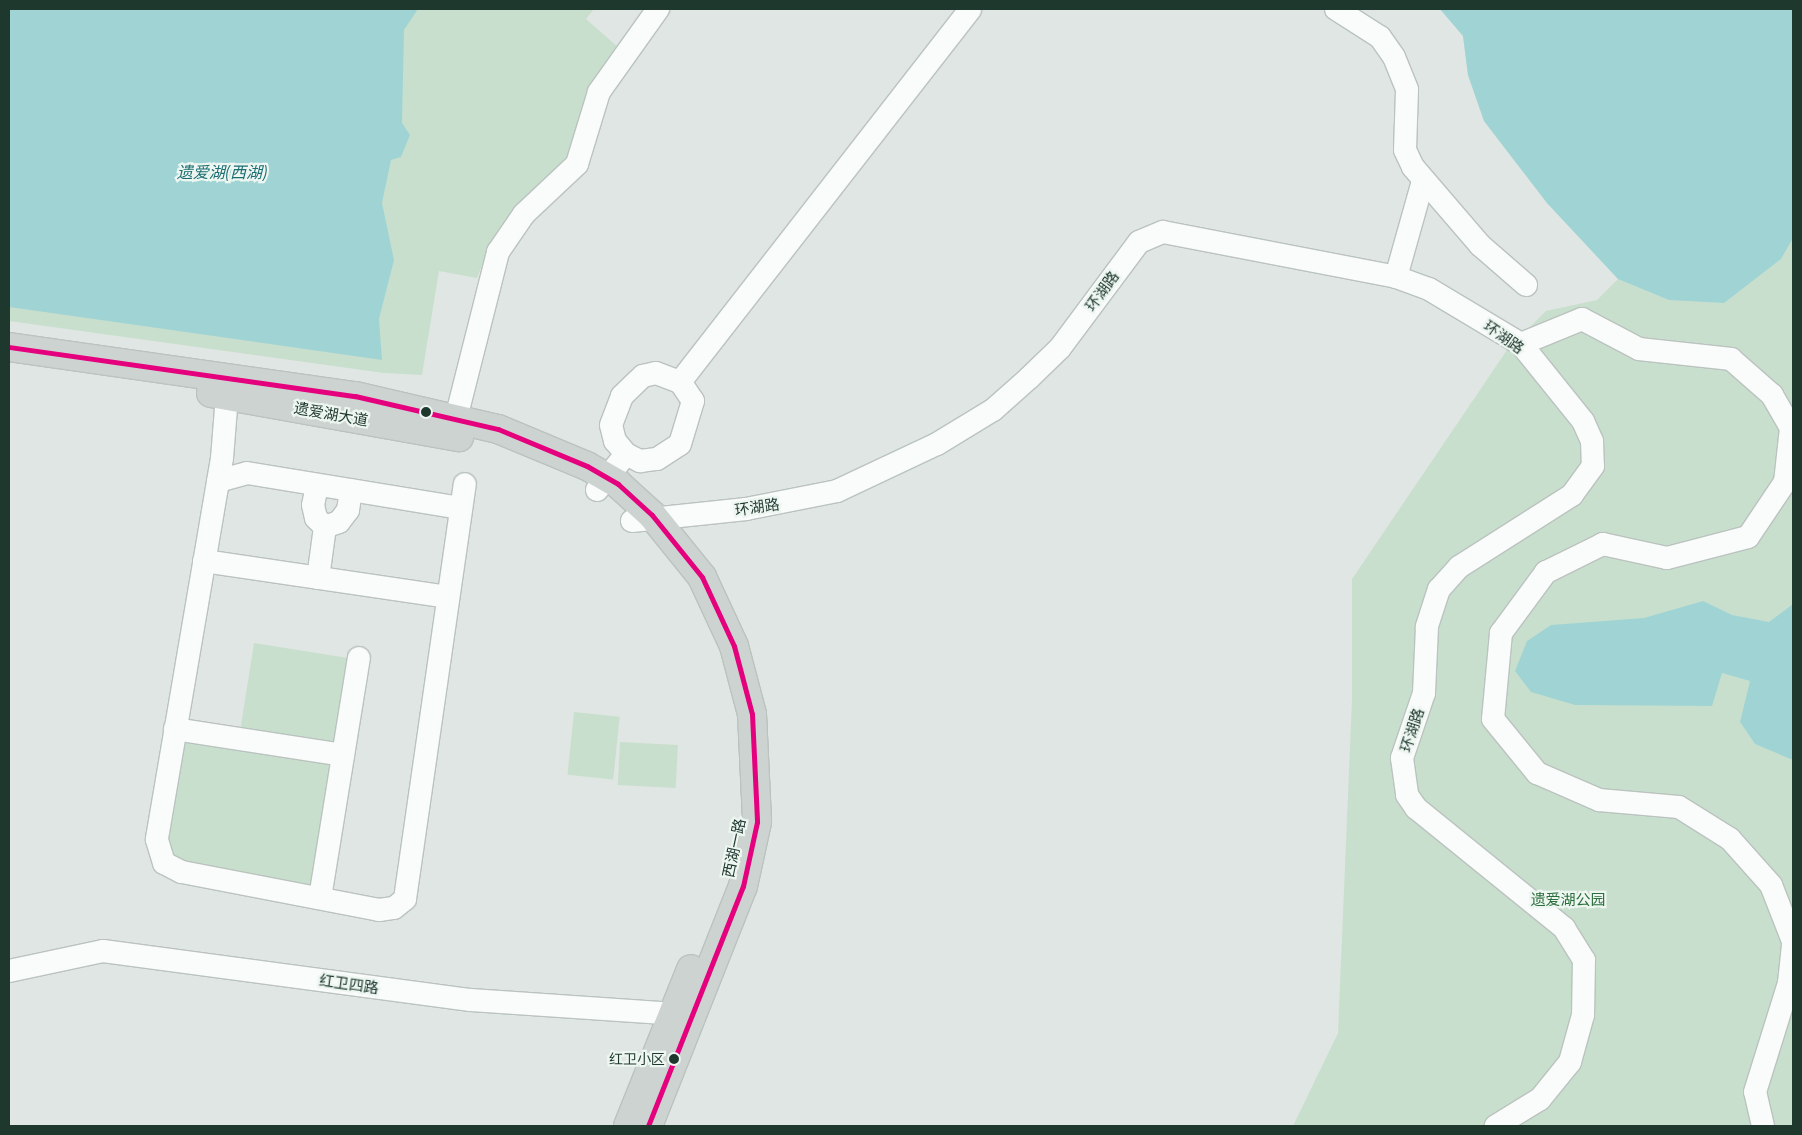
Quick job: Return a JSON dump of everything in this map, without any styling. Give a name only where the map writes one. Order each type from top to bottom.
[{"type":"main road","name":"遗爱湖大道","points":[[9,347],[355,396],[454,427],[487,442],[542,460],[602,484],[642,518]]},
{"type":"main road","name":"遗爱湖大道","points":[[9,364],[454,427]]},
{"type":"main road","name":"西湖一路","points":[[642,518],[686,581],[717,648],[735,714],[741,819],[727,883],[648,1126]]},
{"type":"main road","name":"西湖一路","points":[[628,1126],[683,1014]]},
{"type":"street","points":[[454,427],[498,252],[524,214],[577,164],[599,92],[658,9]]},
{"type":"street","points":[[680,382],[970,9]]},
{"type":"street","points":[[1336,9],[1380,37],[1394,57],[1407,90],[1406,150],[1423,181],[1480,245],[1526,284]]},
{"type":"street","points":[[1396,277],[1423,181]]},
{"type":"street","name":"环湖路","points":[[642,518],[793,502],[882,473],[938,444],[993,410],[1060,348],[1130,252],[1148,236],[1178,232],[1396,277],[1429,289],[1521,344],[1583,420],[1592,441],[1593,466],[1572,495],[1459,567],[1439,589],[1427,627],[1424,693],[1402,758],[1407,795],[1416,808],[1564,928],[1584,960],[1583,1015],[1570,1062],[1540,1099],[1496,1126]]},
{"type":"street","points":[[1521,344],[1582,319],[1639,349],[1731,359],[1772,395],[1791,428],[1785,482],[1748,537],[1667,558],[1603,544],[1546,572],[1501,633],[1493,719],[1537,774],[1599,800],[1679,807],[1730,839],[1771,886],[1793,948],[1789,982],[1755,1092],[1763,1126]]},
{"type":"street","points":[[649,375],[680,382],[692,401],[680,444],[657,459],[640,461],[626,454],[615,441],[611,425],[622,396],[649,375]]},
{"type":"street","points":[[227,396],[218,482],[157,840],[164,863],[182,872],[379,910],[394,908],[405,899],[464,484]]},
{"type":"street","points":[[602,484],[626,454]]},
{"type":"street","points":[[218,482],[247,473],[461,508]]},
{"type":"street","points":[[317,485],[313,505],[316,518],[326,526]]},
{"type":"street","points":[[326,526],[339,522],[348,510],[351,490]]},
{"type":"street","points":[[318,578],[326,526]]},
{"type":"street","points":[[204,561],[448,597]]},
{"type":"street","points":[[320,898],[359,658]]},
{"type":"street","points":[[175,729],[343,755]]},
{"type":"street","name":"红卫四路","points":[[9,971],[103,951],[471,1000],[683,1014]]},
{"type":"green space","name":"遗爱湖(西湖)","points":[[9,9],[594,9],[586,19],[618,47],[590,92],[568,155],[490,245],[477,278],[439,271],[422,375],[384,373],[9,321]]},
{"type":"green space","name":"遗爱湖公园","points":[[1440,9],[1793,9],[1793,1126],[1293,1126],[1338,1033],[1352,699],[1352,579],[1507,350],[1546,311],[1597,300],[1618,279],[1547,203],[1484,121],[1468,75],[1463,36]]},
{"type":"green space","points":[[254,643],[353,659],[339,749],[240,733]]},
{"type":"green space","points":[[574,712],[620,717],[613,779],[567,775]]},
{"type":"green space","points":[[183,737],[337,760],[317,889],[178,863],[169,856],[166,843]]},
{"type":"green space","points":[[620,742],[678,745],[676,788],[618,785]]},
{"type":"water","name":"遗爱湖(西湖)","points":[[9,9],[418,9],[404,30],[402,123],[410,135],[401,157],[391,160],[382,203],[394,260],[379,319],[382,360],[9,307]]},
{"type":"water","points":[[1440,9],[1793,9],[1793,238],[1781,259],[1724,303],[1669,300],[1618,279],[1547,203],[1484,121],[1468,75],[1463,36]]},
{"type":"water","points":[[1703,601],[1732,615],[1769,622],[1793,604],[1793,760],[1755,744],[1740,722],[1750,681],[1722,673],[1712,706],[1575,705],[1531,692],[1515,671],[1527,641],[1551,625],[1644,618]]},
{"type":"transit line","points":[[9,347],[355,396],[498,429],[587,466],[618,484],[652,515],[702,577],[734,646],[752,714],[757,822],[743,886],[648,1126]]},
{"type":"place","name":"红卫小区","points":[[674,1059]]}]
